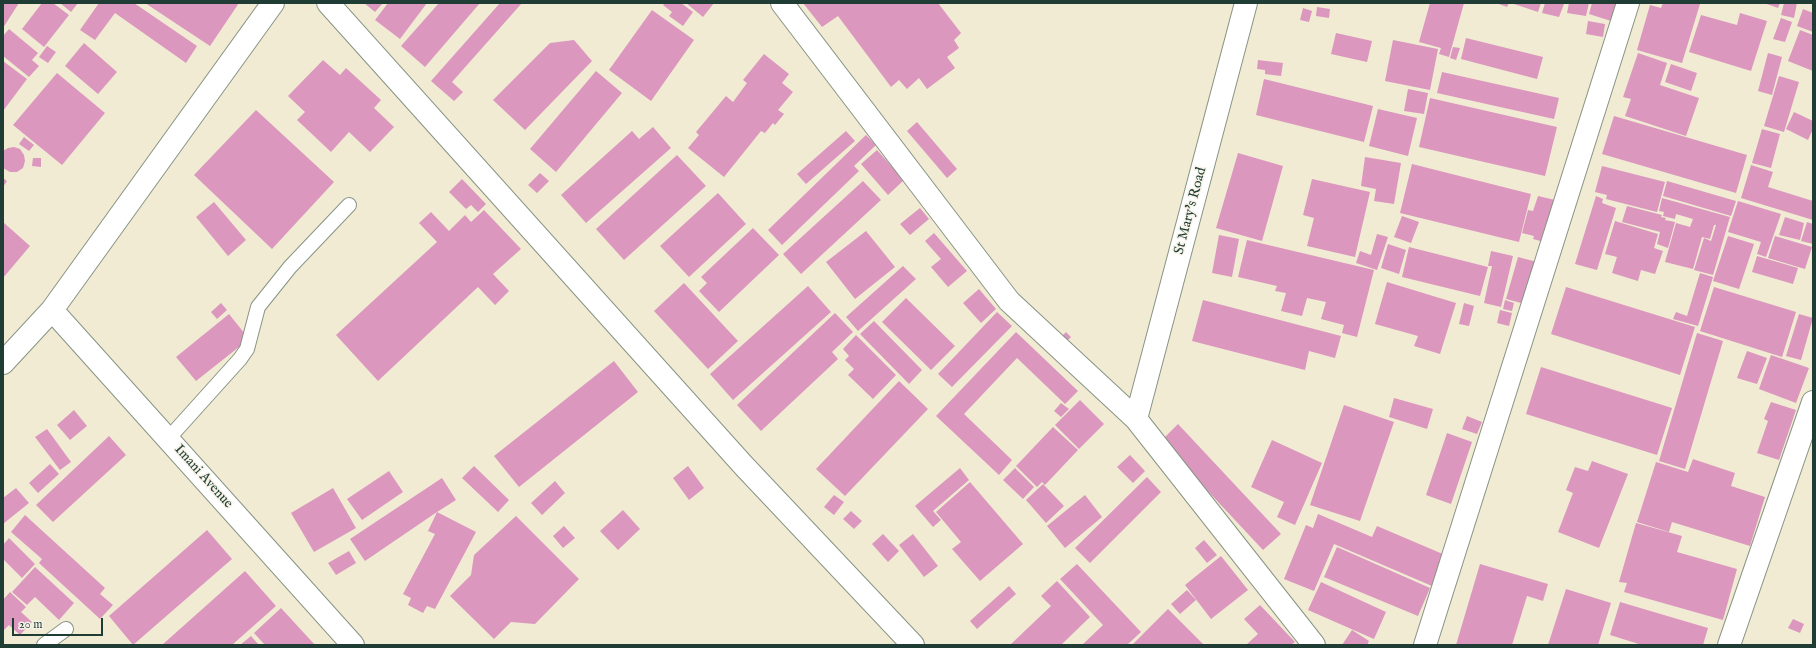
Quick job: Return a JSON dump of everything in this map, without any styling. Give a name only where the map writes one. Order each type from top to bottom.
[{"type":"street","points":[[3,363],[52,310],[273,3]]},
{"type":"street","points":[[328,3],[744,466],[913,645]]},
{"type":"street","points":[[782,3],[1009,301],[1136,419],[1314,645]]},
{"type":"street","name":"St Mary's Road","points":[[1136,419],[1246,3]]},
{"type":"street","points":[[1425,645],[1628,3]]},
{"type":"street","name":"Imani Avenue","points":[[52,310],[353,645]]},
{"type":"street","points":[[1729,645],[1813,402]]},
{"type":"lane","points":[[168,439],[240,359],[247,348],[258,307],[290,267],[349,205]]},
{"type":"lane","points":[[44,645],[66,629]]},
{"type":"building","points":[[3,3],[19,3],[3,28]]},
{"type":"building","points":[[42,3],[53,3],[69,15],[44,47],[22,29]]},
{"type":"building","points":[[60,3],[78,3],[71,12]]},
{"type":"building","points":[[99,3],[134,3],[197,46],[186,63],[115,13],[95,40],[80,30]]},
{"type":"building","points":[[145,3],[239,3],[210,46]]},
{"type":"building","points":[[364,3],[383,3],[375,12]]},
{"type":"building","points":[[388,3],[427,3],[400,39],[375,20]]},
{"type":"building","points":[[439,3],[480,3],[425,67],[401,46]]},
{"type":"building","points":[[500,3],[522,3],[452,82],[463,92],[454,101],[431,81]]},
{"type":"building","points":[[665,3],[681,3],[693,12],[683,26],[669,16],[672,12],[663,5]]},
{"type":"building","points":[[686,3],[714,3],[703,17]]},
{"type":"building","points":[[803,3],[938,3],[961,33],[954,40],[959,48],[947,57],[955,68],[927,89],[919,78],[907,89],[899,80],[891,87],[838,16],[822,27]]},
{"type":"building","points":[[1430,3],[1464,3],[1449,57],[1439,54],[1441,48],[1419,42]]},
{"type":"building","points":[[1496,3],[1509,3],[1507,7]]},
{"type":"building","points":[[1511,3],[1541,3],[1538,12]]},
{"type":"building","points":[[1545,3],[1564,4],[1559,17],[1542,13]]},
{"type":"building","points":[[1569,3],[1589,3],[1586,16],[1567,13]]},
{"type":"building","points":[[1592,3],[1616,3],[1611,21],[1589,14]]},
{"type":"building","points":[[1663,3],[1700,4],[1682,63],[1637,50],[1650,5],[1661,8]]},
{"type":"building","points":[[1764,3],[1780,3],[1778,8]]},
{"type":"building","points":[[1784,3],[1797,3],[1794,18],[1781,15]]},
{"type":"building","points":[[1317,7],[1330,9],[1329,18],[1316,16]]},
{"type":"building","points":[[1303,8],[1312,11],[1309,22],[1300,20]]},
{"type":"building","points":[[1803,9],[1813,13],[1813,32],[1797,26]]},
{"type":"building","points":[[652,10],[694,40],[651,101],[609,70]]},
{"type":"building","points":[[1740,13],[1767,21],[1751,71],[1689,52],[1701,15],[1737,25]]},
{"type":"building","points":[[1781,18],[1792,22],[1785,42],[1773,39]]},
{"type":"building","points":[[1588,21],[1605,24],[1603,37],[1586,34]]},
{"type":"building","points":[[9,29],[38,53],[32,60],[39,66],[29,77],[3,56],[3,36]]},
{"type":"building","points":[[1800,30],[1813,35],[1813,71],[1788,61]]},
{"type":"building","points":[[1336,33],[1372,41],[1367,62],[1331,54]]},
{"type":"building","points":[[1466,38],[1543,57],[1537,79],[1461,59]]},
{"type":"building","points":[[574,40],[592,61],[525,130],[493,100],[550,43]]},
{"type":"building","points":[[1393,40],[1438,49],[1430,90],[1385,81]]},
{"type":"building","points":[[84,43],[117,72],[98,94],[65,66]]},
{"type":"building","points":[[47,46],[56,52],[48,63],[39,57]]},
{"type":"building","points":[[1453,47],[1460,48],[1456,60],[1450,58]]},
{"type":"building","points":[[1638,53],[1667,63],[1660,85],[1699,98],[1686,136],[1625,116],[1631,99],[1623,97]]},
{"type":"building","points":[[1768,53],[1782,57],[1772,95],[1758,91]]},
{"type":"building","points":[[764,54],[789,74],[782,83],[793,92],[778,110],[784,114],[775,125],[773,123],[765,133],[761,131],[724,177],[688,148],[699,135],[696,132],[726,96],[733,102],[747,83],[743,80]]},
{"type":"building","points":[[323,60],[340,75],[346,68],[381,100],[374,108],[394,127],[370,152],[349,132],[331,152],[297,120],[305,112],[288,96]]},
{"type":"building","points":[[1258,60],[1283,63],[1281,76],[1265,74],[1265,70],[1257,69]]},
{"type":"building","points":[[3,61],[27,79],[3,111]]},
{"type":"building","points":[[1671,64],[1697,73],[1691,91],[1665,82]]},
{"type":"building","points":[[596,71],[622,93],[556,172],[530,149]]},
{"type":"building","points":[[1442,72],[1559,98],[1554,119],[1437,93]]},
{"type":"building","points":[[57,73],[105,113],[62,165],[13,125]]},
{"type":"building","points":[[1779,76],[1799,82],[1784,132],[1764,126]]},
{"type":"building","points":[[1264,79],[1373,106],[1364,142],[1256,115]]},
{"type":"building","points":[[1408,89],[1428,93],[1424,114],[1404,111]]},
{"type":"building","points":[[1430,98],[1557,127],[1545,176],[1419,147]]},
{"type":"building","points":[[1378,109],[1417,118],[1408,156],[1369,146]]},
{"type":"building","points":[[256,110],[334,182],[272,249],[194,175]]},
{"type":"building","points":[[1794,112],[1813,121],[1813,129],[1808,140],[1786,129]]},
{"type":"building","points":[[1614,116],[1747,155],[1736,193],[1602,154]]},
{"type":"building","points":[[917,122],[957,169],[947,178],[907,131]]},
{"type":"building","points":[[653,127],[671,148],[586,223],[561,195],[632,131],[639,139]]},
{"type":"building","points":[[1762,129],[1780,134],[1771,168],[1752,163]]},
{"type":"building","points":[[846,131],[855,141],[806,184],[797,174]]},
{"type":"building","points":[[866,135],[876,145],[854,166],[859,171],[782,245],[768,230]]},
{"type":"building","points":[[24,137],[34,145],[29,151],[19,144]]},
{"type":"building","points":[[14,147],[20,149],[24,155],[25,161],[23,168],[17,172],[10,172],[3,168],[3,151]]},
{"type":"building","points":[[877,150],[904,180],[888,195],[861,164]]},
{"type":"building","points":[[1238,153],[1283,166],[1262,241],[1216,228]]},
{"type":"building","points":[[677,155],[706,186],[624,260],[596,229]]},
{"type":"building","points":[[1365,157],[1401,163],[1394,204],[1374,201],[1376,189],[1361,186]]},
{"type":"building","points":[[33,158],[41,158],[41,167],[32,166]]},
{"type":"building","points":[[1412,164],[1531,194],[1519,242],[1400,213]]},
{"type":"building","points":[[1751,165],[1773,172],[1768,187],[1813,201],[1813,220],[1741,198]]},
{"type":"building","points":[[1602,166],[1665,182],[1657,212],[1606,199],[1607,195],[1595,192]]},
{"type":"building","points":[[540,173],[549,181],[537,193],[528,185]]},
{"type":"building","points":[[3,178],[7,181],[3,187]]},
{"type":"building","points":[[462,179],[486,204],[478,212],[471,205],[466,209],[449,192]]},
{"type":"building","points":[[1312,179],[1370,192],[1355,257],[1307,246],[1314,218],[1303,215]]},
{"type":"building","points":[[863,181],[881,200],[801,274],[783,254]]},
{"type":"building","points":[[1667,181],[1736,201],[1731,216],[1663,196]]},
{"type":"building","points":[[718,193],[746,224],[689,277],[660,246]]},
{"type":"building","points":[[1538,196],[1555,200],[1544,242],[1533,239],[1534,236],[1522,233],[1528,210],[1533,211]]},
{"type":"building","points":[[1596,196],[1603,199],[1602,203],[1616,208],[1597,270],[1575,264]]},
{"type":"building","points":[[1662,198],[1730,217],[1713,275],[1694,270],[1704,238],[1711,241],[1716,225],[1714,225],[1710,239],[1702,237],[1693,269],[1665,262],[1676,223],[1690,227],[1693,219],[1676,214],[1675,219],[1663,216],[1664,212],[1659,211]]},
{"type":"building","points":[[1738,201],[1781,214],[1766,257],[1757,254],[1761,242],[1728,232]]},
{"type":"building","points":[[214,202],[246,240],[228,256],[196,217]]},
{"type":"building","points":[[1627,206],[1662,215],[1661,217],[1666,218],[1665,220],[1675,222],[1668,248],[1657,244],[1660,232],[1622,222]]},
{"type":"building","points":[[920,208],[929,219],[910,235],[900,224]]},
{"type":"building","points":[[484,210],[521,249],[493,274],[509,291],[495,305],[478,287],[378,381],[336,335],[437,242],[419,223],[431,212],[449,231],[465,215],[471,222]]},
{"type":"building","points":[[1402,216],[1419,222],[1411,243],[1394,237]]},
{"type":"building","points":[[1785,217],[1804,223],[1800,240],[1779,235]]},
{"type":"building","points":[[1615,221],[1658,234],[1654,248],[1663,251],[1655,274],[1641,270],[1638,281],[1612,273],[1617,257],[1605,254]]},
{"type":"building","points":[[3,222],[30,246],[3,278]]},
{"type":"building","points":[[1807,222],[1813,224],[1813,244],[1801,241]]},
{"type":"building","points":[[753,228],[779,255],[719,312],[699,291],[707,283],[701,277]]},
{"type":"building","points":[[866,231],[895,267],[855,299],[826,262]]},
{"type":"building","points":[[934,233],[967,271],[948,287],[931,267],[941,259],[925,241]]},
{"type":"building","points":[[1377,234],[1388,237],[1377,270],[1356,263],[1360,251],[1371,255]]},
{"type":"building","points":[[1219,235],[1239,239],[1232,277],[1212,273]]},
{"type":"building","points":[[1728,236],[1754,244],[1739,289],[1713,281]]},
{"type":"building","points":[[1775,236],[1812,247],[1805,269],[1768,258]]},
{"type":"building","points":[[1247,240],[1374,270],[1357,337],[1342,333],[1344,325],[1321,319],[1326,302],[1307,298],[1302,316],[1281,311],[1286,293],[1275,291],[1277,286],[1238,277]]},
{"type":"building","points":[[1388,244],[1406,250],[1399,274],[1381,268]]},
{"type":"building","points":[[1409,247],[1488,267],[1480,296],[1402,277]]},
{"type":"building","points":[[1491,251],[1513,256],[1501,307],[1484,303],[1492,266],[1488,266]]},
{"type":"building","points":[[1757,256],[1798,268],[1793,284],[1752,272]]},
{"type":"building","points":[[1518,257],[1537,262],[1525,304],[1506,299]]},
{"type":"building","points":[[903,266],[916,279],[858,331],[846,317]]},
{"type":"building","points":[[1700,273],[1713,277],[1698,326],[1673,319],[1676,312],[1687,316]]},
{"type":"building","points":[[1387,282],[1456,303],[1440,354],[1414,346],[1418,336],[1375,324]]},
{"type":"building","points":[[684,283],[738,341],[708,369],[654,311]]},
{"type":"building","points":[[808,286],[831,312],[733,400],[710,374]]},
{"type":"building","points":[[1566,287],[1695,327],[1680,375],[1551,334]]},
{"type":"building","points":[[1714,287],[1796,312],[1782,357],[1700,331]]},
{"type":"building","points":[[979,289],[996,309],[981,323],[963,303]]},
{"type":"building","points":[[906,298],[955,346],[931,370],[882,322]]},
{"type":"building","points":[[1203,300],[1341,336],[1335,358],[1309,351],[1305,370],[1192,341]]},
{"type":"building","points":[[1505,300],[1514,303],[1512,311],[1503,309]]},
{"type":"building","points":[[221,303],[227,310],[217,319],[211,312]]},
{"type":"building","points":[[1464,303],[1474,306],[1469,326],[1459,324]]},
{"type":"building","points":[[1500,310],[1512,313],[1509,326],[1497,323]]},
{"type":"building","points":[[997,312],[1012,326],[952,387],[938,374]]},
{"type":"building","points":[[835,313],[853,332],[832,352],[838,359],[761,431],[737,405]]},
{"type":"building","points":[[229,314],[249,339],[196,381],[176,357]]},
{"type":"building","points":[[1799,314],[1813,318],[1801,360],[1786,356]]},
{"type":"building","points":[[874,321],[922,370],[909,384],[860,334]]},
{"type":"building","points":[[1016,332],[1078,391],[1065,404],[1017,358],[964,414],[1012,460],[999,475],[936,416]]},
{"type":"building","points":[[1066,332],[1071,337],[1065,343],[1059,339]]},
{"type":"building","points":[[1697,333],[1723,341],[1685,469],[1659,461]]},
{"type":"building","points":[[856,335],[896,375],[873,399],[848,375],[854,369],[845,360],[849,356],[843,349]]},
{"type":"building","points":[[1747,351],[1767,358],[1757,384],[1737,378]]},
{"type":"building","points":[[1771,355],[1809,368],[1796,403],[1759,389]]},
{"type":"building","points":[[614,361],[638,392],[519,487],[494,456]]},
{"type":"building","points":[[1541,367],[1672,408],[1657,455],[1526,414]]},
{"type":"building","points":[[899,381],[928,409],[845,496],[816,469]]},
{"type":"building","points":[[1394,398],[1433,409],[1427,429],[1389,417]]},
{"type":"building","points":[[1080,400],[1104,424],[1079,449],[1055,425]]},
{"type":"building","points":[[1771,402],[1796,410],[1779,460],[1757,453],[1768,421],[1764,419]]},
{"type":"building","points":[[1061,403],[1069,409],[1061,417],[1054,411]]},
{"type":"building","points":[[1344,405],[1394,422],[1360,521],[1310,505]]},
{"type":"building","points":[[74,410],[87,426],[70,440],[57,425]]},
{"type":"building","points":[[1467,416],[1482,422],[1477,434],[1462,429]]},
{"type":"building","points":[[1178,424],[1281,534],[1263,550],[1161,441]]},
{"type":"building","points":[[1053,427],[1078,450],[1045,485],[1042,482],[1037,487],[1016,466]]},
{"type":"building","points":[[47,429],[71,462],[60,470],[35,437]]},
{"type":"building","points":[[1447,433],[1472,442],[1451,504],[1426,495]]},
{"type":"building","points":[[109,436],[126,455],[53,522],[36,505]]},
{"type":"building","points":[[1272,440],[1322,463],[1295,525],[1277,517],[1284,502],[1251,487]]},
{"type":"building","points":[[1130,455],[1145,471],[1133,483],[1117,467]]},
{"type":"building","points":[[1693,459],[1735,473],[1731,486],[1765,497],[1750,546],[1672,522],[1669,532],[1637,522],[1656,462],[1688,472]]},
{"type":"building","points":[[1592,461],[1628,474],[1599,548],[1558,532],[1573,493],[1566,490],[1575,467],[1588,471]]},
{"type":"building","points":[[50,464],[59,474],[38,493],[29,483]]},
{"type":"building","points":[[474,466],[509,500],[498,512],[462,478]]},
{"type":"building","points":[[688,466],[704,488],[689,500],[673,478]]},
{"type":"building","points":[[960,468],[969,480],[933,511],[941,520],[933,527],[915,506]]},
{"type":"building","points":[[1015,468],[1034,487],[1023,499],[1003,480]]},
{"type":"building","points":[[389,471],[403,492],[362,520],[347,499]]},
{"type":"building","points":[[1147,477],[1161,492],[1090,563],[1075,548]]},
{"type":"building","points":[[442,478],[456,500],[365,561],[350,539]]},
{"type":"building","points":[[555,481],[565,493],[542,515],[531,503]]},
{"type":"building","points":[[970,482],[1023,544],[980,581],[952,549],[961,542],[936,512]]},
{"type":"building","points":[[1043,484],[1064,506],[1046,523],[1026,500]]},
{"type":"building","points":[[16,488],[29,503],[3,524],[3,498]]},
{"type":"building","points":[[333,488],[356,528],[314,552],[291,513]]},
{"type":"building","points":[[834,495],[844,502],[834,515],[824,507]]},
{"type":"building","points":[[1085,495],[1102,517],[1065,548],[1047,526]]},
{"type":"building","points":[[623,510],[640,529],[618,550],[600,531]]},
{"type":"building","points":[[851,511],[862,521],[854,529],[843,519]]},
{"type":"building","points":[[437,512],[476,532],[435,609],[427,606],[423,613],[408,605],[411,598],[403,594],[435,534],[428,531]]},
{"type":"building","points":[[1318,514],[1372,537],[1377,526],[1445,555],[1432,586],[1334,544],[1314,591],[1284,579],[1306,525],[1313,528]]},
{"type":"building","points":[[25,515],[105,588],[100,594],[113,605],[100,619],[39,563],[42,559],[11,532]]},
{"type":"building","points":[[516,516],[579,579],[535,624],[511,622],[494,639],[450,596],[471,575],[474,555]]},
{"type":"building","points":[[1636,523],[1682,536],[1677,552],[1737,569],[1723,620],[1624,592],[1627,583],[1619,582]]},
{"type":"building","points":[[564,526],[575,538],[563,548],[553,536]]},
{"type":"building","points":[[207,530],[232,559],[133,645],[109,616]]},
{"type":"building","points":[[883,534],[899,551],[888,562],[872,544]]},
{"type":"building","points":[[913,534],[938,566],[924,577],[899,545]]},
{"type":"building","points":[[9,538],[35,564],[22,578],[3,559],[3,545]]},
{"type":"building","points":[[1204,540],[1217,555],[1207,563],[1195,548]]},
{"type":"building","points":[[1337,547],[1430,588],[1418,616],[1324,577]]},
{"type":"building","points":[[349,551],[356,563],[336,575],[328,563]]},
{"type":"building","points":[[1221,556],[1248,590],[1211,619],[1185,585]]},
{"type":"building","points":[[1077,564],[1141,632],[1127,645],[1082,645],[1103,625],[1060,579]]},
{"type":"building","points":[[1480,564],[1548,584],[1543,601],[1527,596],[1512,645],[1456,645]]},
{"type":"building","points":[[35,567],[74,603],[59,620],[35,597],[27,605],[12,592]]},
{"type":"building","points":[[245,571],[276,606],[232,645],[162,645]]},
{"type":"building","points":[[1057,581],[1090,617],[1061,645],[1010,645],[1051,606],[1041,596]]},
{"type":"building","points":[[1321,582],[1386,612],[1374,639],[1308,610]]},
{"type":"building","points":[[1009,586],[1016,594],[977,629],[970,621]]},
{"type":"building","points":[[1566,589],[1611,603],[1598,645],[1548,645]]},
{"type":"building","points":[[1187,590],[1196,600],[1180,614],[1171,604]]},
{"type":"building","points":[[10,592],[26,607],[21,612],[32,622],[20,635],[9,625],[3,631],[3,600]]},
{"type":"building","points":[[1620,602],[1708,628],[1703,645],[1642,645],[1610,635]]},
{"type":"building","points":[[1260,605],[1295,642],[1291,645],[1246,645],[1258,634],[1244,619]]},
{"type":"building","points":[[281,608],[315,645],[265,645],[254,633]]},
{"type":"building","points":[[1168,609],[1204,645],[1132,645]]},
{"type":"building","points":[[1793,619],[1804,624],[1800,633],[1788,628]]},
{"type":"building","points":[[1352,630],[1369,641],[1367,645],[1342,645]]},
{"type":"building","points":[[251,636],[259,645],[240,645]]}]
